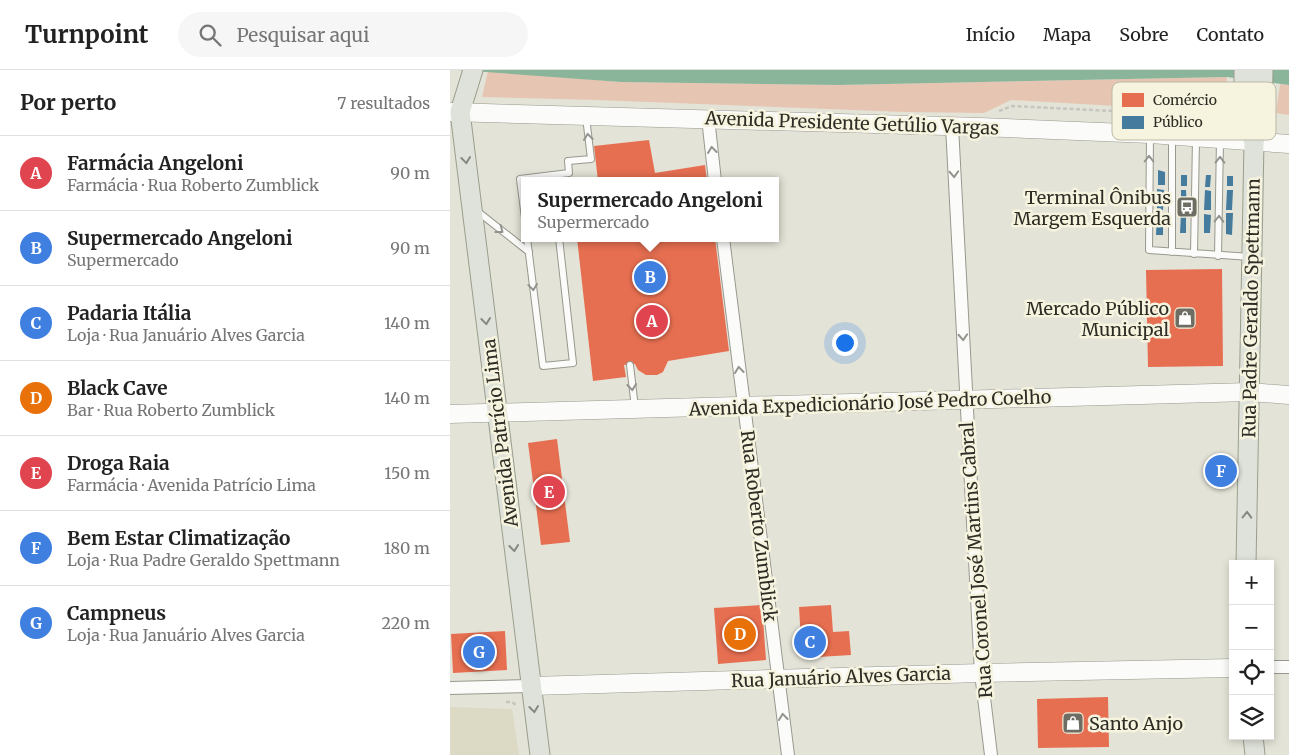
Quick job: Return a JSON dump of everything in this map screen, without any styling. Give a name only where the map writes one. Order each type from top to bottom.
[{"type":"main road","points":[[458,107],[473,70]]},
{"type":"main road","name":"Avenida Patrício Lima","points":[[458,107],[540,755]]},
{"type":"main road","name":"Rua Padre Geraldo Spettmann","points":[[1246,560],[1254,142]]},
{"type":"main road","points":[[1253,740],[1255,755]]},
{"type":"street","name":"Avenida Presidente Getúlio Vargas","points":[[458,107],[586,115],[1112,132]]},
{"type":"street","points":[[708,118],[715,177]]},
{"type":"street","name":"Rua Coronel José Martins Cabral","points":[[952,126],[981,673],[991,755]]},
{"type":"street","name":"Avenida Presidente Getúlio Vargas","points":[[1231,140],[1289,144]]},
{"type":"street","name":"Rua Roberto Zumblick","points":[[724,242],[788,755]]},
{"type":"street","name":"Avenida Expedicionário José Pedro Coelho","points":[[450,414],[1249,392],[1289,396]]},
{"type":"street","points":[[1274,667],[1289,667]]},
{"type":"street","name":"Rua Januário Alves Garcia","points":[[450,688],[1229,668]]},
{"type":"lane","points":[[555,177],[569,173],[568,160],[591,159],[586,115]]},
{"type":"lane","points":[[1150,140],[1149,250],[1252,257]]},
{"type":"lane","points":[[1172,140],[1172,252]]},
{"type":"lane","points":[[1194,254],[1196,140]]},
{"type":"lane","points":[[1218,256],[1220,140]]},
{"type":"lane","points":[[472,207],[529,252]]},
{"type":"lane","points":[[528,242],[542,366],[574,363],[559,242]]},
{"type":"lane","points":[[630,365],[635,410]]},
{"type":"shaded area","points":[[458,70],[1289,70],[1289,85],[1227,77],[838,85],[621,82]]},
{"type":"shaded area","points":[[488,71],[621,82],[838,85],[1227,77],[1227,82],[1112,82],[1112,106],[1011,100],[984,113],[905,112],[482,97]]},
{"type":"shaded area","points":[[1280,84],[1289,85],[1289,115],[1276,113]]},
{"type":"shaded area","points":[[450,707],[512,709],[519,755],[450,755]]},
{"type":"building: Comércio","points":[[649,140],[655,173],[705,165],[706,177],[598,177],[594,146]]},
{"type":"building: Comércio","points":[[577,242],[715,242],[729,351],[668,361],[663,372],[657,375],[646,375],[638,370],[635,364],[624,365],[626,377],[593,381]]},
{"type":"building: Comércio","name":"Mercado Público Municipal","points":[[1222,269],[1223,366],[1148,367],[1146,270]]},
{"type":"building: Comércio","points":[[557,439],[570,542],[541,545],[528,443]]},
{"type":"building: Comércio","points":[[762,605],[766,660],[718,664],[714,608]]},
{"type":"building: Comércio","points":[[831,605],[833,632],[849,631],[851,655],[802,658],[799,607]]},
{"type":"building: Comércio","points":[[505,631],[507,670],[453,673],[451,634]]},
{"type":"building: Comércio","name":"Santo Anjo","points":[[1108,697],[1109,747],[1038,748],[1037,699]]},
{"type":"building: Público","points":[[1158,170],[1165,172],[1165,185],[1158,185]]},
{"type":"building: Público","points":[[1181,175],[1187,175],[1187,186],[1181,186]]},
{"type":"building: Público","points":[[1206,175],[1211,175],[1210,187],[1205,187]]},
{"type":"building: Público","points":[[1227,176],[1233,176],[1233,186],[1227,186]]},
{"type":"building: Público","points":[[1157,189],[1164,190],[1163,210],[1157,209]]},
{"type":"building: Público","points":[[1181,190],[1186,190],[1187,210],[1181,210]]},
{"type":"building: Público","points":[[1205,190],[1211,191],[1211,210],[1204,210]]},
{"type":"building: Público","points":[[1227,190],[1233,190],[1232,210],[1226,210]]},
{"type":"building: Público","points":[[1226,213],[1233,213],[1232,235],[1226,234]]},
{"type":"building: Público","points":[[1181,214],[1186,215],[1186,233],[1180,233]]},
{"type":"building: Público","points":[[1204,214],[1211,215],[1210,233],[1204,233]]},
{"type":"building: Público","points":[[1157,215],[1163,215],[1163,235],[1156,235]]},
{"type":"place","name":"Terminal Ônibus Margem Esquerda","points":[[1187,207]]},
{"type":"place","name":"Supermercado Angeloni","points":[[650,277]]},
{"type":"place","name":"Mercado Público Municipal","points":[[1185,318]]},
{"type":"place","name":"Farmácia Angeloni","points":[[652,321]]},
{"type":"place","name":"Bem Estar Climatização","points":[[1221,471]]},
{"type":"place","name":"Droga Raia","points":[[549,492]]},
{"type":"place","name":"Black Cave","points":[[740,634]]},
{"type":"place","name":"Padaria Itália","points":[[810,642]]},
{"type":"place","name":"Campneus","points":[[479,652]]},
{"type":"place","name":"Santo Anjo","points":[[1073,723]]}]
